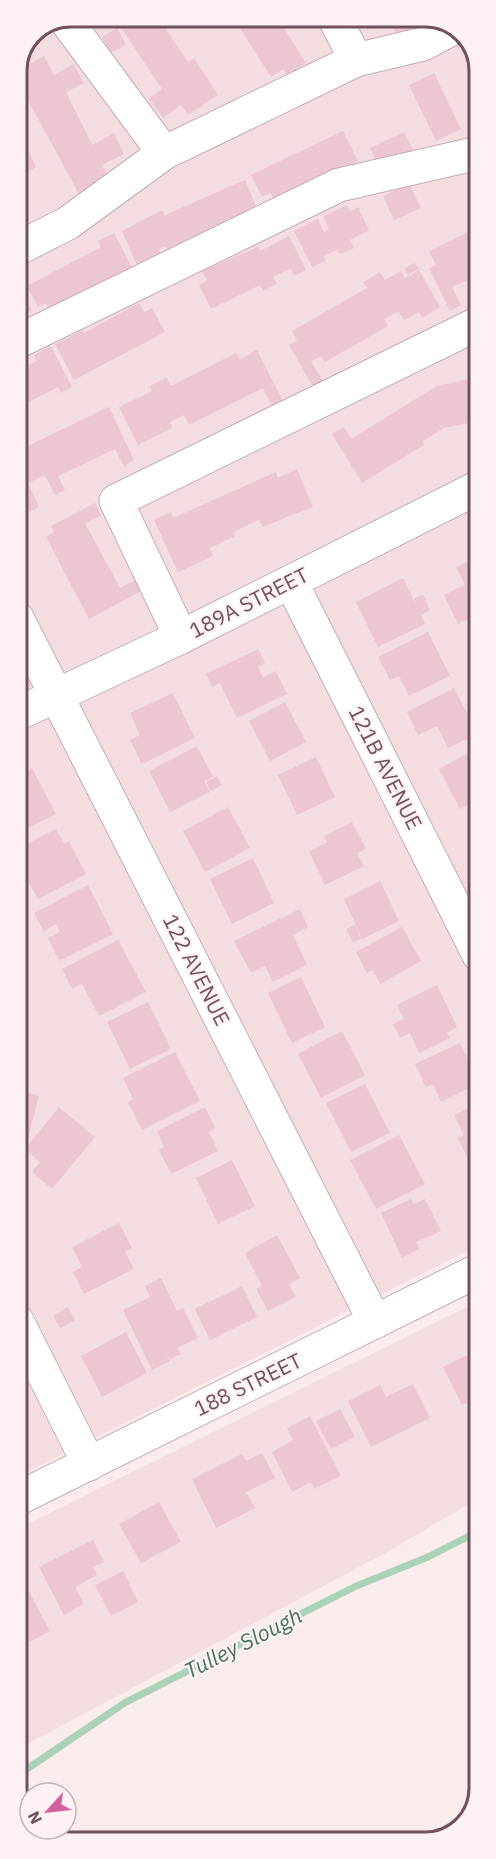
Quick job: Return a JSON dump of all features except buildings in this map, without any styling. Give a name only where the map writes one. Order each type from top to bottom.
[{"type":"street","points":[[71,27],[164,153]]},
{"type":"street","points":[[339,27],[356,60]]},
{"type":"street","points":[[27,244],[68,223],[164,153],[356,60],[423,44],[446,32]]},
{"type":"street","points":[[27,337],[339,185],[469,155]]},
{"type":"street","points":[[181,637],[116,501],[469,327]]},
{"type":"street","name":"189A STREET","points":[[27,709],[181,637],[469,492]]},
{"type":"street","name":"121B AVENUE","points":[[291,582],[469,916]]},
{"type":"street","name":"122 AVENUE","points":[[27,638],[375,1322]]},
{"type":"street","name":"188 STREET","points":[[27,1494],[469,1275]]},
{"type":"street","points":[[27,1341],[89,1464]]},
{"type":"shaded area","points":[[71,27],[428,27],[449,34],[458,42],[467,57],[469,71],[469,1250],[27,1472],[27,71],[30,54],[34,47],[54,30]]},
{"type":"shaded area","points":[[469,1306],[469,1504],[389,1551],[27,1744],[27,1524]]},
{"type":"waterway","name":"Tulley Slough","points":[[27,1769],[126,1702],[354,1587],[428,1557],[469,1536]]}]
